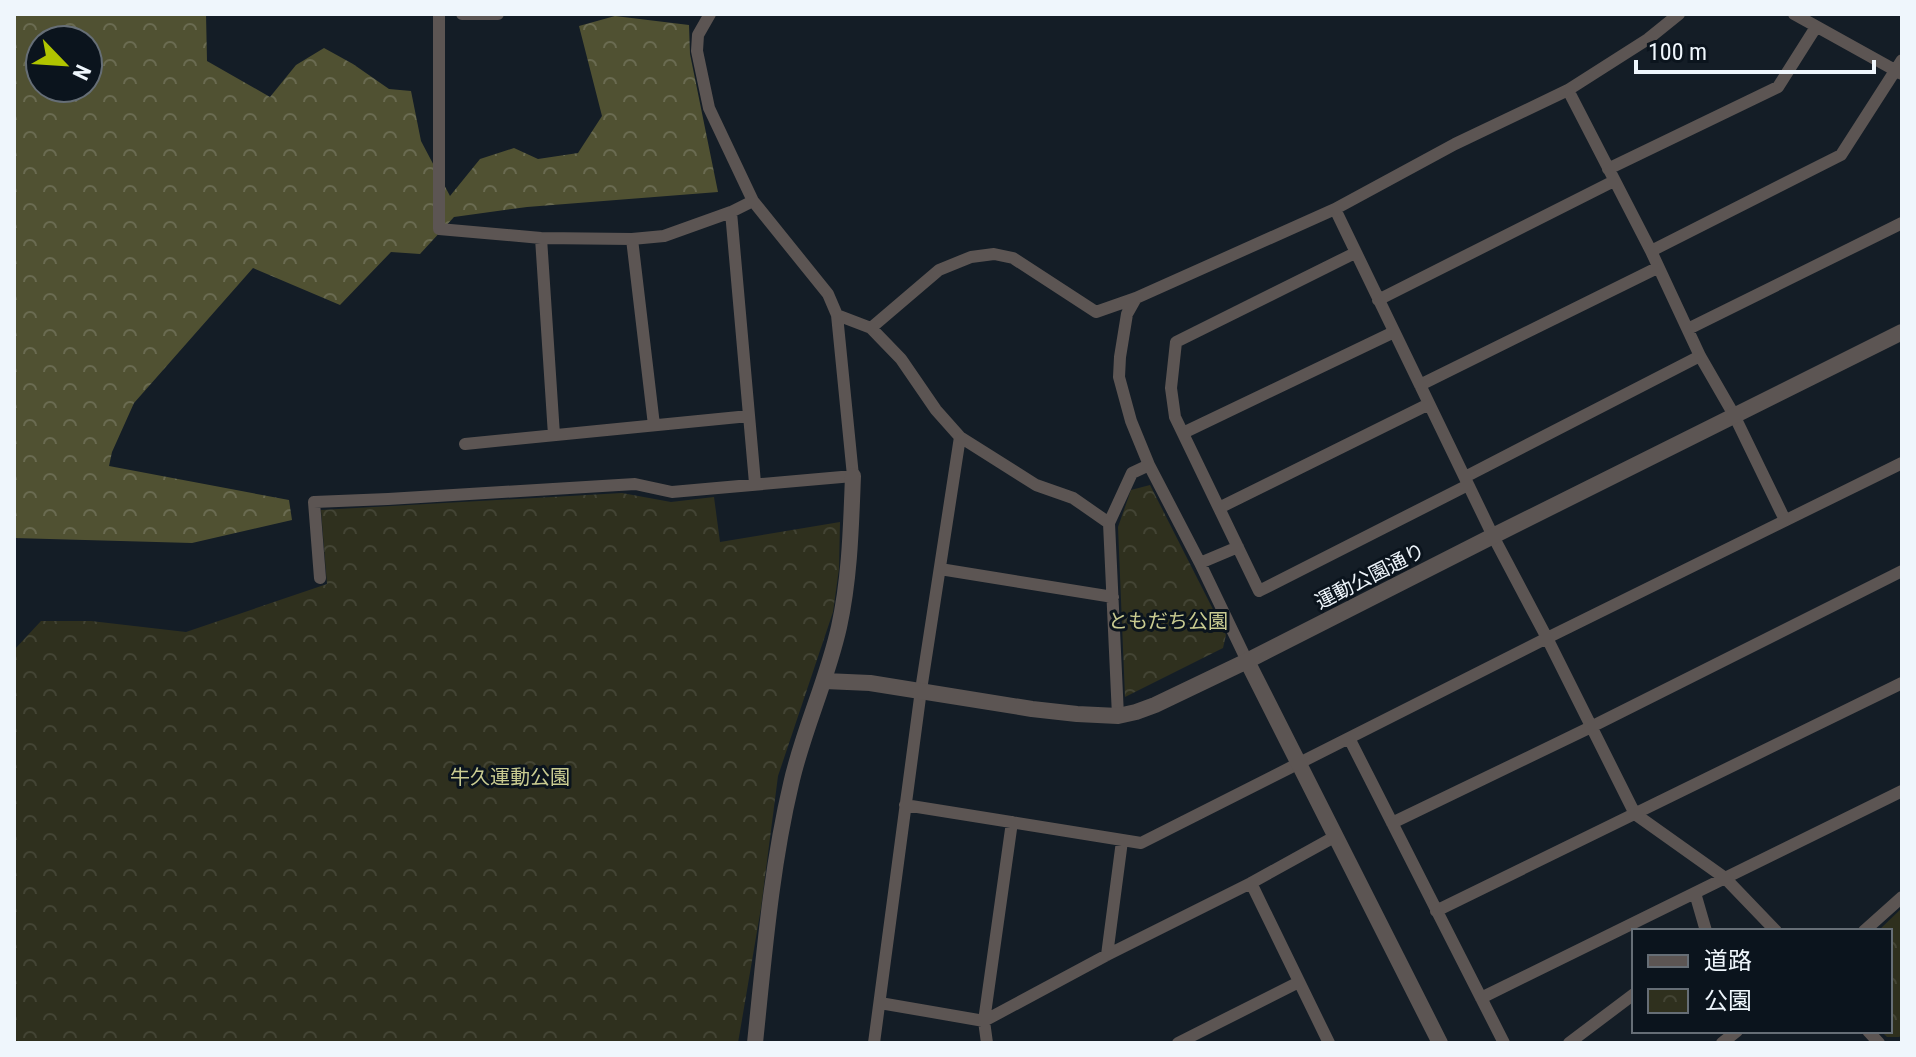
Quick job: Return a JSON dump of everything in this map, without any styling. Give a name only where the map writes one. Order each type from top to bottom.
[{"type":"street","points":[[439,14],[439,229],[541,238],[632,239],[664,236],[753,201]]},
{"type":"street","points":[[462,14],[498,14]]},
{"type":"street","points":[[871,328],[939,270],[983,255],[1013,258],[1096,312],[1136,298],[1335,209],[1455,144],[1568,90],[1648,39],[1679,14]]},
{"type":"street","points":[[1651,251],[1841,155],[1900,68],[1794,14]]},
{"type":"street","points":[[704,16],[697,51],[709,108],[753,201],[828,294],[837,315],[853,476],[848,580],[825,681],[797,758],[783,822],[755,1043]]},
{"type":"street","points":[[1378,300],[1778,87],[1816,27]]},
{"type":"street","points":[[1568,90],[1785,520]]},
{"type":"street","points":[[1335,209],[1493,536],[1635,814],[1725,878],[1774,929]]},
{"type":"street","points":[[731,212],[755,483]]},
{"type":"street","points":[[1688,329],[1902,223]]},
{"type":"street","points":[[541,238],[554,435]]},
{"type":"street","points":[[632,239],[654,425]]},
{"type":"street","points":[[1355,253],[1176,342],[1171,388],[1175,417],[1259,591],[1700,356]]},
{"type":"street","points":[[1420,385],[1657,268]]},
{"type":"street","points":[[1136,298],[1127,314],[1122,334],[1119,377],[1131,421],[1149,465],[1440,1043]]},
{"type":"street","points":[[837,315],[871,328],[901,359],[936,410],[960,437],[1036,485],[1073,498],[1109,523]]},
{"type":"street","points":[[1183,433],[1394,332]]},
{"type":"street","name":"運動公園通り","points":[[825,681],[921,690],[1077,714],[1118,716],[1155,705],[1902,332]]},
{"type":"street","points":[[1219,508],[1429,404]]},
{"type":"street","points":[[465,444],[749,416]]},
{"type":"street","points":[[874,1043],[921,690],[960,437]]},
{"type":"street","points":[[905,805],[1141,843],[1902,463]]},
{"type":"street","points":[[1118,716],[1109,523],[1132,473],[1149,465]]},
{"type":"street","points":[[320,578],[314,502],[635,484],[672,492],[853,476]]},
{"type":"street","points":[[1200,563],[1238,547]]},
{"type":"street","points":[[940,569],[1113,597]]},
{"type":"street","points":[[1392,823],[1902,571]]},
{"type":"street","points":[[1436,911],[1902,683]]},
{"type":"street","points":[[1349,738],[1504,1043]]},
{"type":"street","points":[[1481,998],[1902,791]]},
{"type":"street","points":[[987,1043],[984,1021],[1012,822]]},
{"type":"street","points":[[880,1003],[984,1021],[1336,836]]},
{"type":"street","points":[[1107,955],[1122,841]]},
{"type":"street","points":[[1251,883],[1329,1043]]},
{"type":"street","points":[[1695,893],[1705,929]]},
{"type":"street","points":[[1866,929],[1902,897]]},
{"type":"street","points":[[1178,1043],[1299,982]]},
{"type":"street","points":[[1569,1043],[1632,996]]},
{"type":"green space","points":[[14,14],[206,14],[207,61],[270,97],[296,65],[324,48],[389,89],[411,91],[421,141],[450,196],[480,159],[514,148],[538,159],[578,153],[602,116],[579,26],[615,16],[689,25],[690,54],[718,192],[527,207],[454,217],[420,254],[391,252],[340,305],[253,268],[134,403],[112,452],[109,466],[289,500],[292,520],[192,543],[14,538]]},
{"type":"green space","name":"ともだち公園","points":[[1150,485],[1226,635],[1223,648],[1125,697],[1118,527],[1131,490]]},
{"type":"green space","name":"牛久運動公園","points":[[622,493],[671,502],[714,497],[720,542],[840,522],[839,569],[833,612],[778,776],[761,908],[738,1043],[14,1043],[14,650],[41,621],[91,621],[186,632],[327,584],[321,510]]},
{"type":"green space","points":[[1902,908],[1902,1035],[1899,1037],[1887,1037],[1883,1033],[1892,1033],[1892,929],[1880,929]]}]
